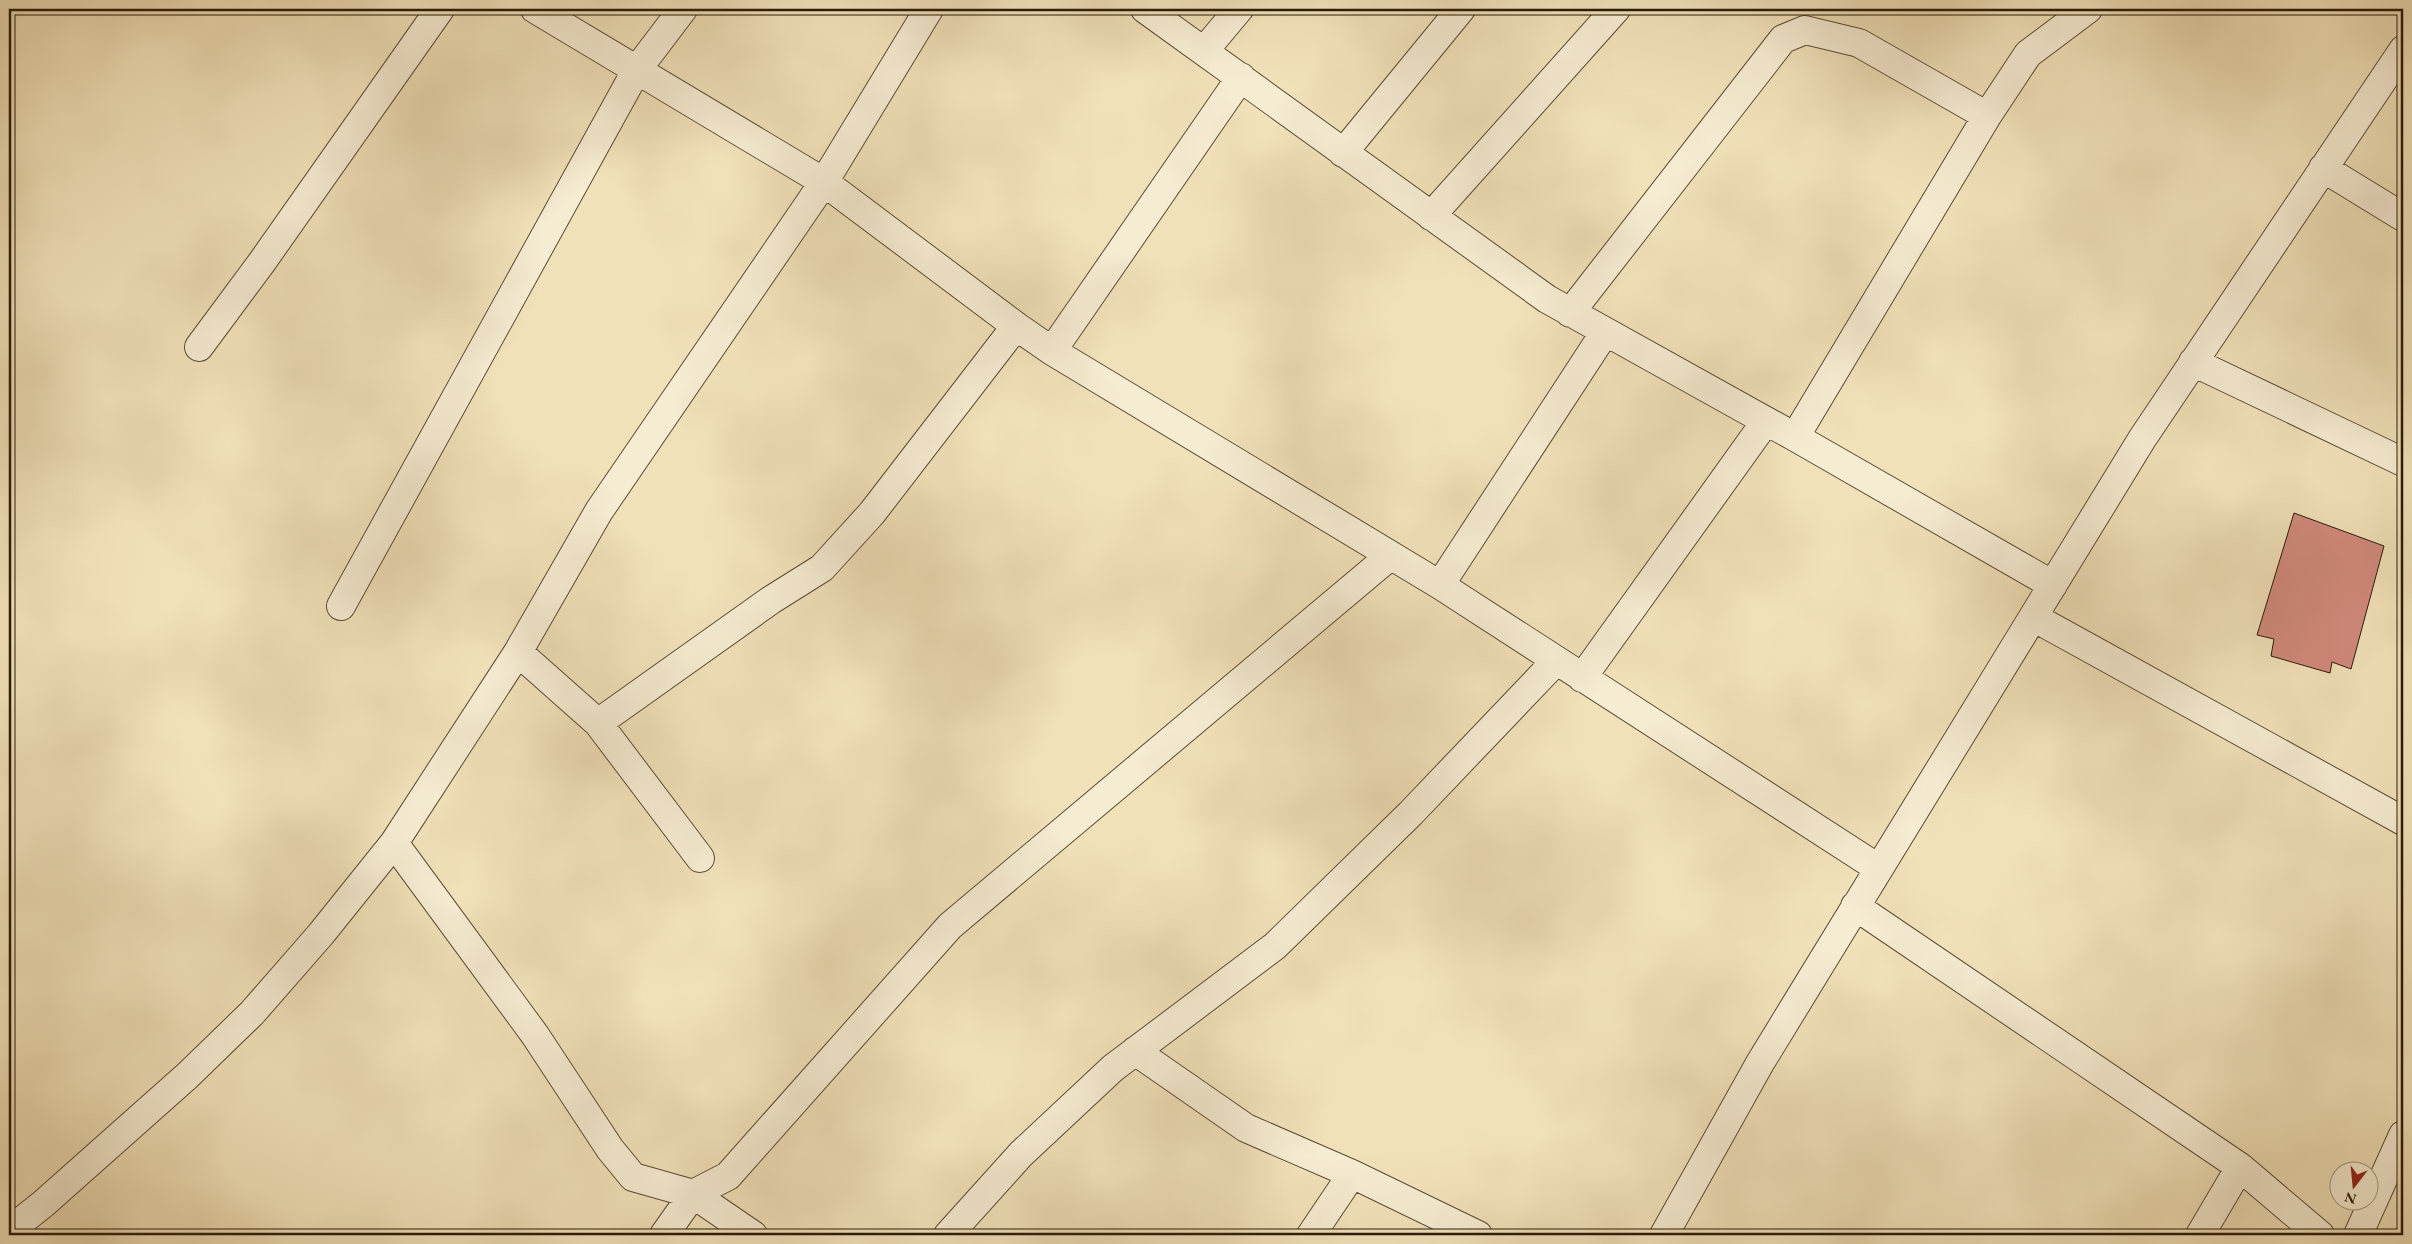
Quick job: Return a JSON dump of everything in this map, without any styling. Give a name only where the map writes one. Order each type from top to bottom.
[{"type":"street","points":[[198,347],[262,262],[440,9]]},
{"type":"street","points":[[535,9],[824,182],[1052,351],[1390,556],[1440,584],[1582,678],[1878,868]]},
{"type":"street","points":[[341,606],[636,71],[683,9]]},
{"type":"street","points":[[9,1231],[43,1204],[187,1076],[252,1013],[321,934],[394,842],[518,652],[599,511],[824,182],[929,9]]},
{"type":"street","points":[[1145,9],[1241,77],[1343,154],[1547,298],[1794,436],[2052,585]]},
{"type":"street","points":[[1204,51],[1239,9]]},
{"type":"street","points":[[1343,154],[1461,9]]},
{"type":"street","points":[[1430,216],[1616,9]]},
{"type":"street","points":[[1794,436],[1987,116],[2028,54],[2088,9]]},
{"type":"street","points":[[1570,312],[1783,39],[1805,30],[1859,43],[1987,116]]},
{"type":"street","points":[[1664,1235],[1760,1063],[2142,439],[2403,50]]},
{"type":"street","points":[[1052,351],[1241,77]]},
{"type":"street","points":[[2323,168],[2403,217]]},
{"type":"street","points":[[598,723],[771,600],[822,568],[872,513],[1016,326]]},
{"type":"street","points":[[1440,584],[1605,332]]},
{"type":"street","points":[[2193,362],[2403,462]]},
{"type":"street","points":[[1582,678],[1766,421]]},
{"type":"street","points":[[664,1235],[693,1194],[728,1176],[950,926],[1390,556]]},
{"type":"street","points":[[2033,617],[2403,821]]},
{"type":"street","points":[[518,652],[598,723],[700,858]]},
{"type":"street","points":[[948,1235],[1022,1154],[1114,1068],[1275,946],[1411,813],[1556,661]]},
{"type":"street","points":[[394,842],[536,1034],[610,1149],[633,1177],[693,1194],[753,1235]]},
{"type":"street","points":[[1855,906],[2240,1167],[2320,1235]]},
{"type":"street","points":[[1135,1051],[1246,1128],[1352,1174],[1478,1235]]},
{"type":"street","points":[[2358,1235],[2403,1135]]},
{"type":"street","points":[[2200,1235],[2240,1167]]},
{"type":"street","points":[[1311,1235],[1352,1174]]},
{"type":"building","points":[[2294,513],[2384,546],[2351,669],[2332,662],[2330,673],[2271,656],[2274,639],[2257,635]]}]
